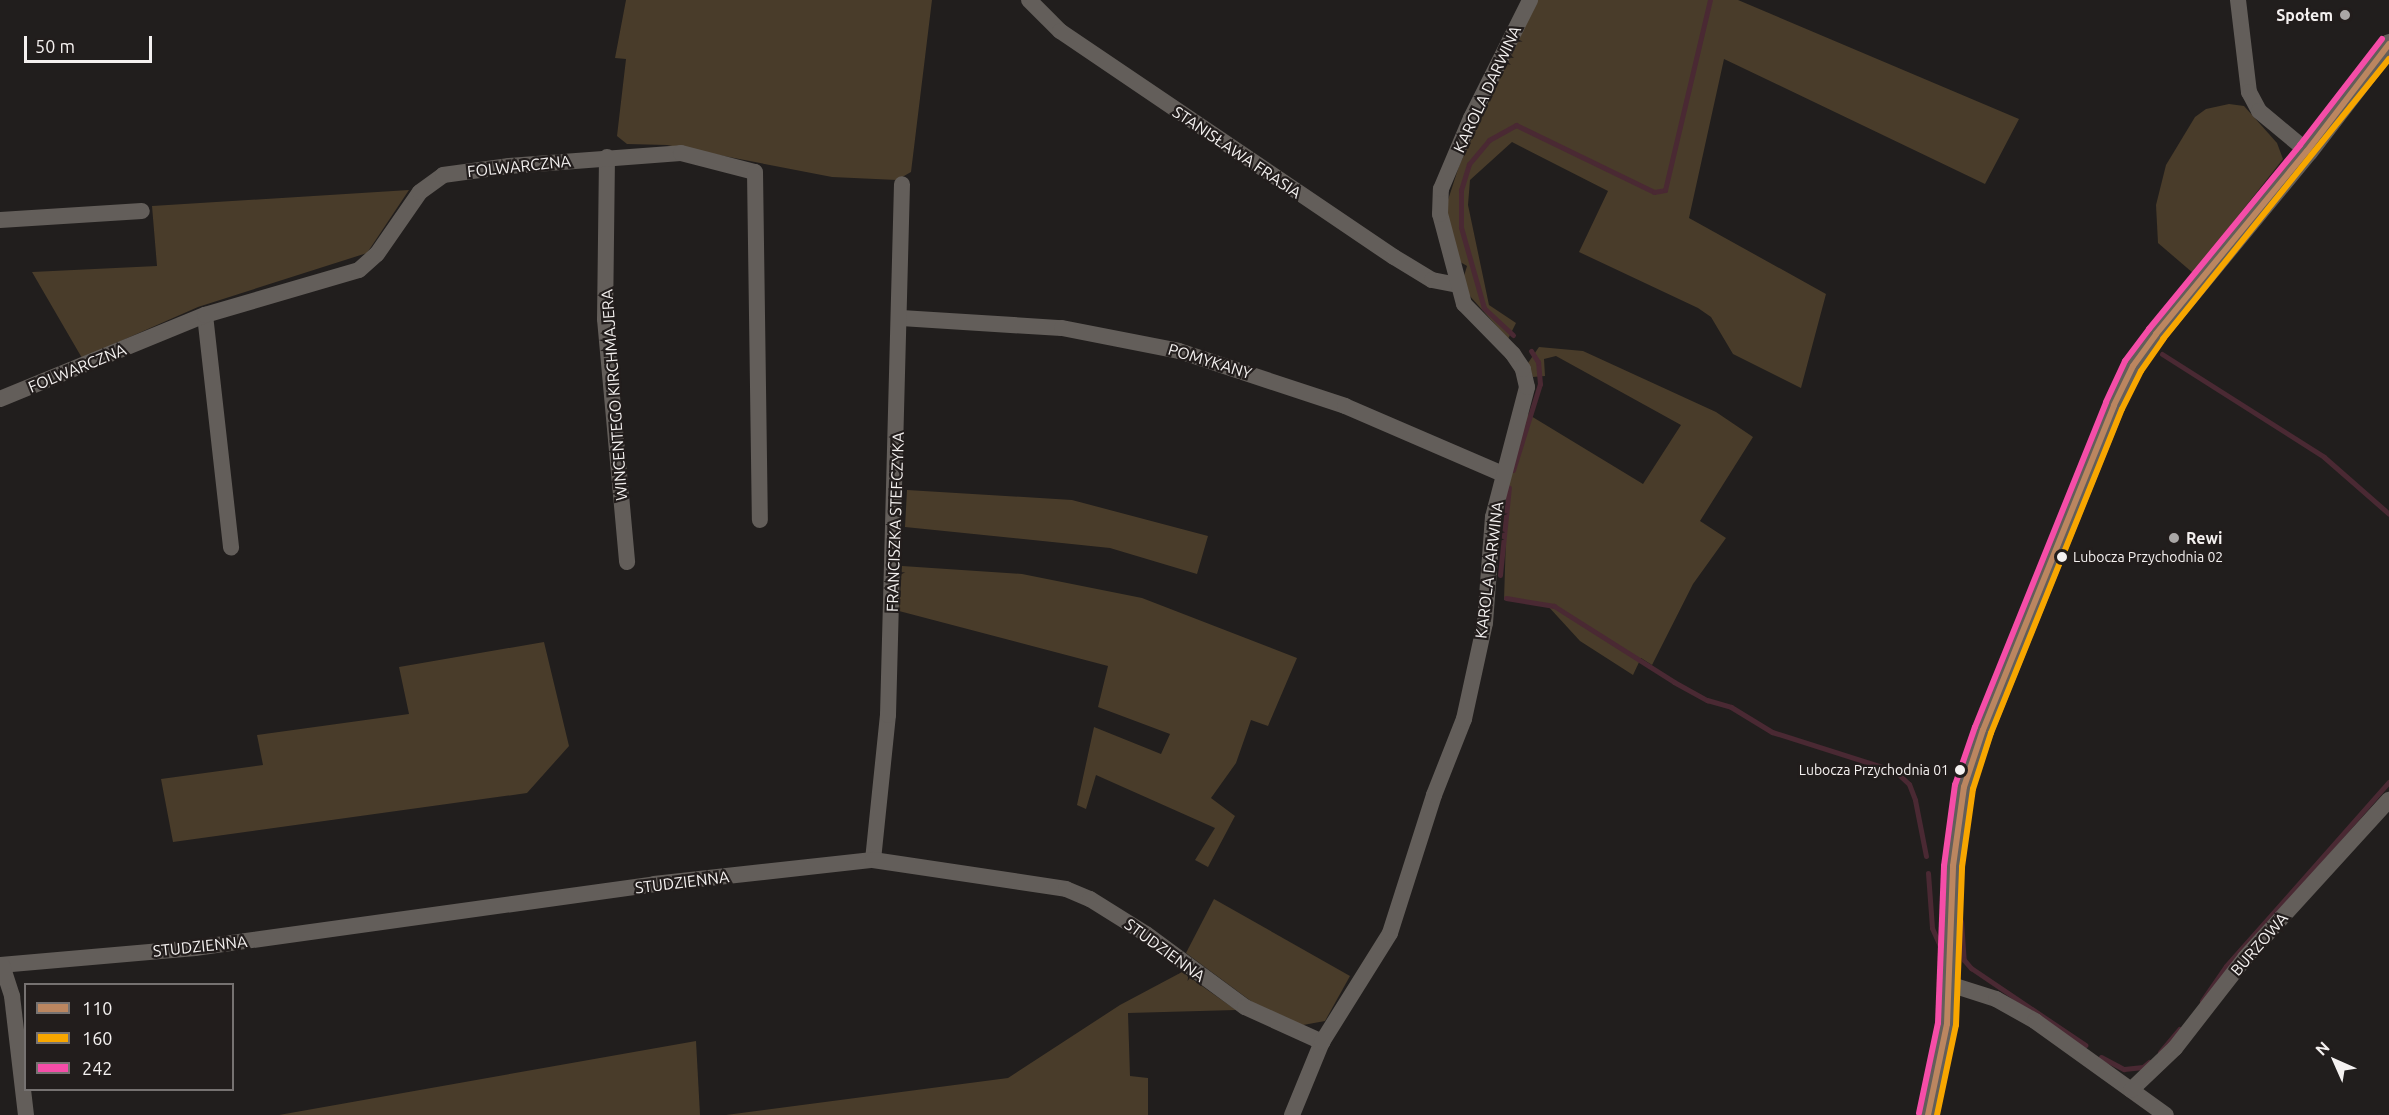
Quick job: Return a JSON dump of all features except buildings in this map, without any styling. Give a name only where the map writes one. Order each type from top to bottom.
[{"type":"street","name":"STANISŁAWA FRASIA","points":[[1029,0],[1060,31],[1226,145],[1432,280],[1457,285]]},
{"type":"street","name":"KAROLA DARWINA","points":[[1292,1115],[1322,1042],[1390,933],[1434,795],[1464,718],[1485,622],[1493,517],[1527,387],[1523,369],[1464,304],[1457,285],[1440,214],[1441,189],[1471,118],[1530,0]]},
{"type":"street","points":[[2238,0],[2249,92],[2259,111],[2307,151]]},
{"type":"street","points":[[1928,1115],[1941,1063],[1949,984],[1953,866],[1964,787],[1983,730],[2111,411],[2150,341],[2307,151],[2389,44]]},
{"type":"street","name":"FOLWARCZNA","points":[[0,399],[205,315],[360,270],[377,254],[420,192],[444,175],[607,157],[681,153],[755,172],[760,520]]},
{"type":"street","name":"WINCENTEGO KIRCHMAJERA","points":[[607,157],[604,319],[627,562]]},
{"type":"street","name":"FRANCISZKA STEFCZYKA","points":[[873,860],[888,715],[902,184]]},
{"type":"street","points":[[0,220],[142,211]]},
{"type":"street","points":[[205,315],[231,548]]},
{"type":"street","name":"POMYKANY","points":[[900,318],[1062,328],[1179,351],[1356,410],[1503,474]]},
{"type":"street","name":"BURZOWA","points":[[2131,1090],[2175,1048],[2246,958],[2389,800]]},
{"type":"street","name":"STUDZIENNA","points":[[1,965],[195,948],[654,884],[873,860],[1066,889],[1090,899],[1146,934],[1245,1006],[1322,1042]]},
{"type":"street","points":[[1,965],[12,996],[26,1115]]},
{"type":"street","points":[[1949,984],[1996,999],[2025,1016],[2166,1115]]},
{"type":"shaded area","points":[[626,0],[932,0],[911,172],[897,180],[832,177],[667,145],[627,144],[617,136],[626,59],[615,58]]},
{"type":"shaded area","points":[[1536,0],[1738,0],[2019,119],[1985,184],[1724,59],[1689,218],[1826,294],[1801,388],[1733,354],[1711,317],[1698,308],[1579,252],[1608,191],[1512,142],[1470,180],[1468,205],[1489,305],[1516,323],[1508,339],[1461,286],[1467,266],[1447,254],[1448,200],[1459,166]]},
{"type":"shaded area","points":[[2229,104],[2244,106],[2277,143],[2283,159],[2193,273],[2158,243],[2156,205],[2166,165],[2195,117],[2206,109]]},
{"type":"shaded area","points":[[409,190],[367,253],[198,307],[82,358],[32,272],[157,266],[152,206]]},
{"type":"shaded area","points":[[1539,347],[1583,351],[1716,412],[1753,437],[1700,521],[1726,538],[1693,584],[1652,665],[1641,658],[1633,675],[1580,641],[1547,605],[1504,600],[1508,474],[1526,413],[1643,484],[1681,425],[1556,356],[1544,359],[1545,376],[1533,377],[1528,363]]},
{"type":"shaded area","points":[[907,490],[1072,500],[1208,536],[1197,574],[1110,548],[905,527]]},
{"type":"shaded area","points":[[902,566],[1022,574],[1142,598],[1297,658],[1268,726],[1251,720],[1236,763],[1211,798],[1235,816],[1208,867],[1195,860],[1215,828],[1096,775],[1086,809],[1077,805],[1094,727],[1161,754],[1170,734],[1098,707],[1108,666],[899,611]]},
{"type":"shaded area","points":[[544,642],[569,746],[527,793],[173,842],[161,779],[263,765],[257,735],[409,714],[399,667]]},
{"type":"shaded area","points":[[1214,899],[1350,976],[1325,1021],[1303,1025],[1267,1013],[1186,953]]},
{"type":"shaded area","points":[[1182,972],[1236,1010],[1128,1013],[1130,1076],[1148,1078],[1148,1115],[726,1115],[1008,1078],[1120,1005]]},
{"type":"shaded area","points":[[696,1041],[700,1115],[279,1115]]},
{"type":"waterway","points":[[1513,335],[1484,308],[1461,227],[1461,190],[1469,164],[1489,140],[1516,125],[1654,192],[1665,190],[1710,0]]},
{"type":"waterway","points":[[1513,470],[1540,384],[1538,362],[1531,351]]},
{"type":"waterway","points":[[2162,354],[2324,457],[2389,514]]},
{"type":"waterway","points":[[1500,575],[1509,487]]},
{"type":"waterway","points":[[1506,598],[1554,606],[1674,682],[1707,700],[1731,707],[1772,732],[1895,771],[1909,784],[1915,800],[1926,856]]},
{"type":"waterway","points":[[2202,1001],[2226,966],[2389,782]]},
{"type":"waterway","points":[[1928,873],[1932,928],[1940,946]]},
{"type":"waterway","points":[[1961,921],[1964,960],[1971,968],[2085,1045]]},
{"type":"waterway","points":[[2160,1052],[2179,1029]]},
{"type":"waterway","points":[[2101,1057],[2124,1069],[2143,1067],[2149,1062]]},
{"type":"transit line","name":"242","points":[[1919,1113],[1938,1023],[1944,866],[1955,785],[1975,727],[2106,402],[2125,361],[2149,329],[2300,145],[2382,39]]},
{"type":"transit line","name":"110","points":[[1928,1115],[1947,1024],[1953,866],[1964,787],[1983,730],[2114,405],[2133,366],[2156,334],[2307,151],[2389,44]]},
{"type":"transit line","name":"160","points":[[1937,1115],[1956,1025],[1962,867],[1973,789],[1991,733],[2122,409],[2141,371],[2163,339],[2389,59]]},
{"type":"place","name":"Społem","points":[[2345,15]]},
{"type":"place","name":"Rewi","points":[[2174,538]]},
{"type":"place","name":"Lubocza Przychodnia 02","points":[[2062,557]]},
{"type":"place","name":"Lubocza Przychodnia 01","points":[[1960,770]]}]
